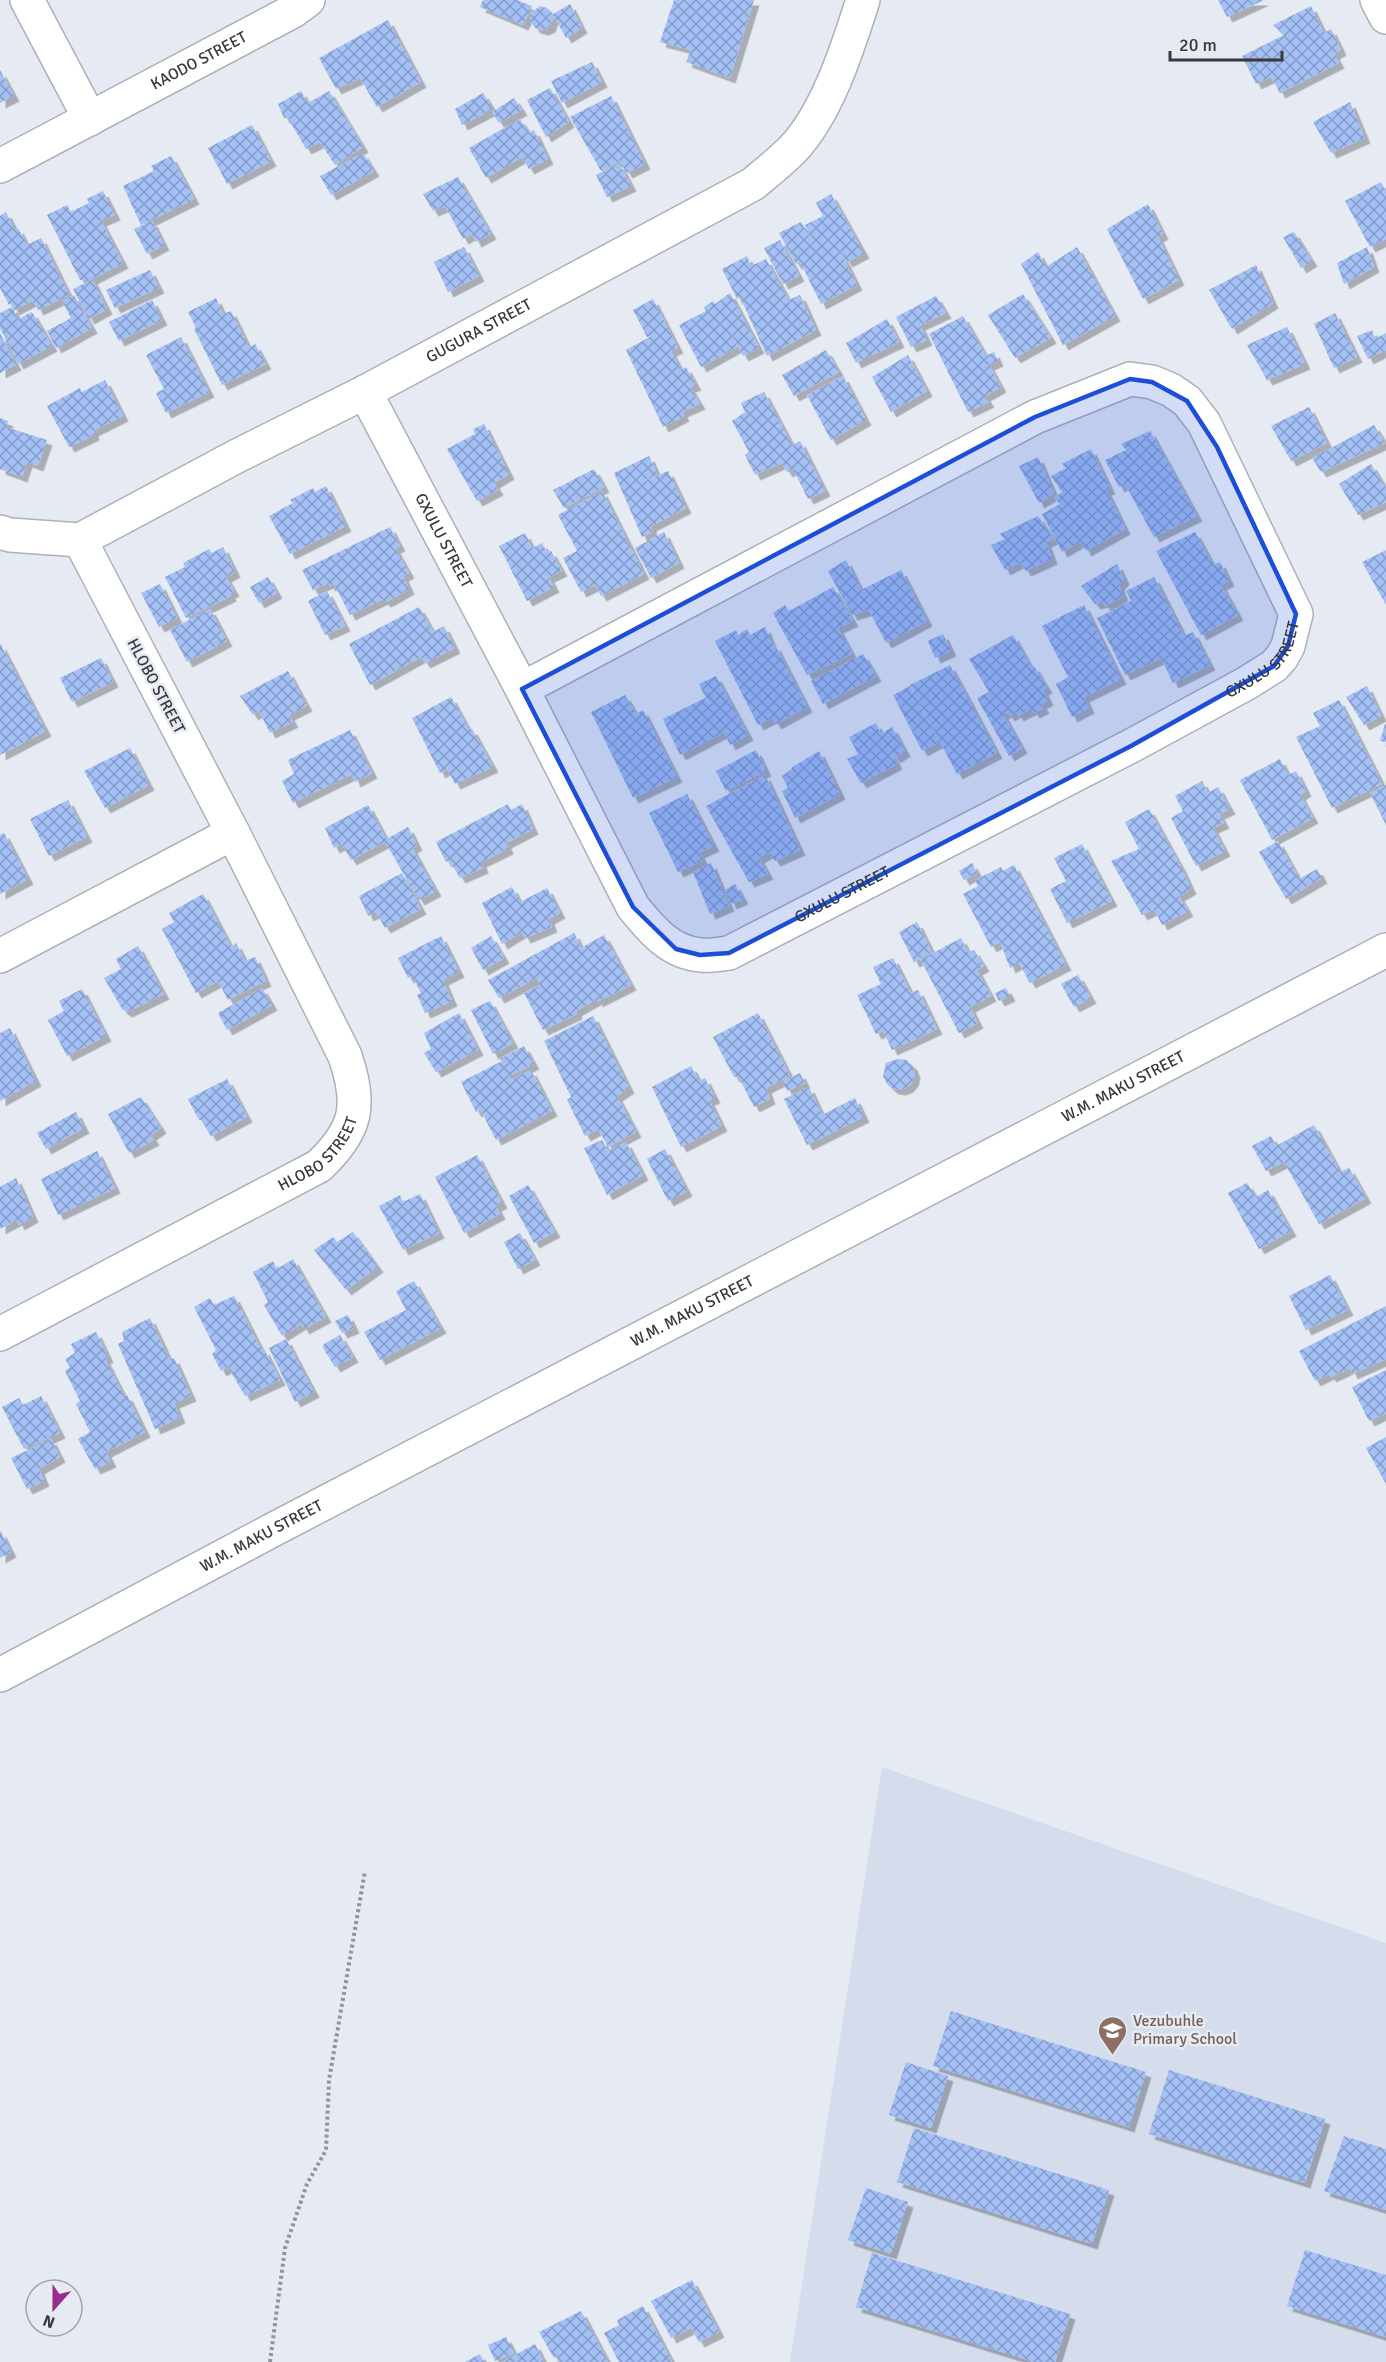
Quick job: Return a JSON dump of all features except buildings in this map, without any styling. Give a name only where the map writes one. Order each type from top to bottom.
[{"type":"street","points":[[27,0],[90,119]]},
{"type":"street","name":"KAODO STREET","points":[[0,166],[293,11],[308,0]]},
{"type":"street","name":"GUGURA STREET","points":[[80,540],[237,456],[365,392],[753,184],[793,149],[813,121],[844,57],[863,0]]},
{"type":"street","points":[[1377,0],[1386,17]]},
{"type":"street","name":"GXULU STREET","points":[[365,392],[522,689],[633,907],[650,928],[676,949],[700,955],[729,953],[1131,746],[1256,678],[1274,666],[1282,657],[1288,646],[1296,614],[1204,423],[1187,401],[1171,390],[1152,382],[1130,379],[1035,417],[522,689]]},
{"type":"street","points":[[0,532],[10,535],[80,540]]},
{"type":"street","name":"HLOBO STREET","points":[[0,1334],[319,1166],[339,1147],[349,1128],[355,1106],[354,1082],[345,1056],[233,833],[80,540]]},
{"type":"street","points":[[0,956],[233,833]]},
{"type":"street","name":"W.M. MAKU STREET","points":[[0,1675],[280,1526],[1386,950]]},
{"type":"path","points":[[270,2362],[285,2248],[307,2184],[326,2150],[329,2080],[365,1871]]},
{"type":"highlighted area","points":[[1130,379],[1152,382],[1187,401],[1217,447],[1296,614],[1288,646],[1274,666],[1131,746],[729,953],[700,955],[676,949],[633,907],[522,689],[1035,417]]},
{"type":"shaded area","name":"Vezubuhle Primary School","points":[[882,1767],[1386,1943],[1386,2362],[790,2362]]},
{"type":"place","name":"Vezubuhle Primary School","points":[[1112,2056]]}]
